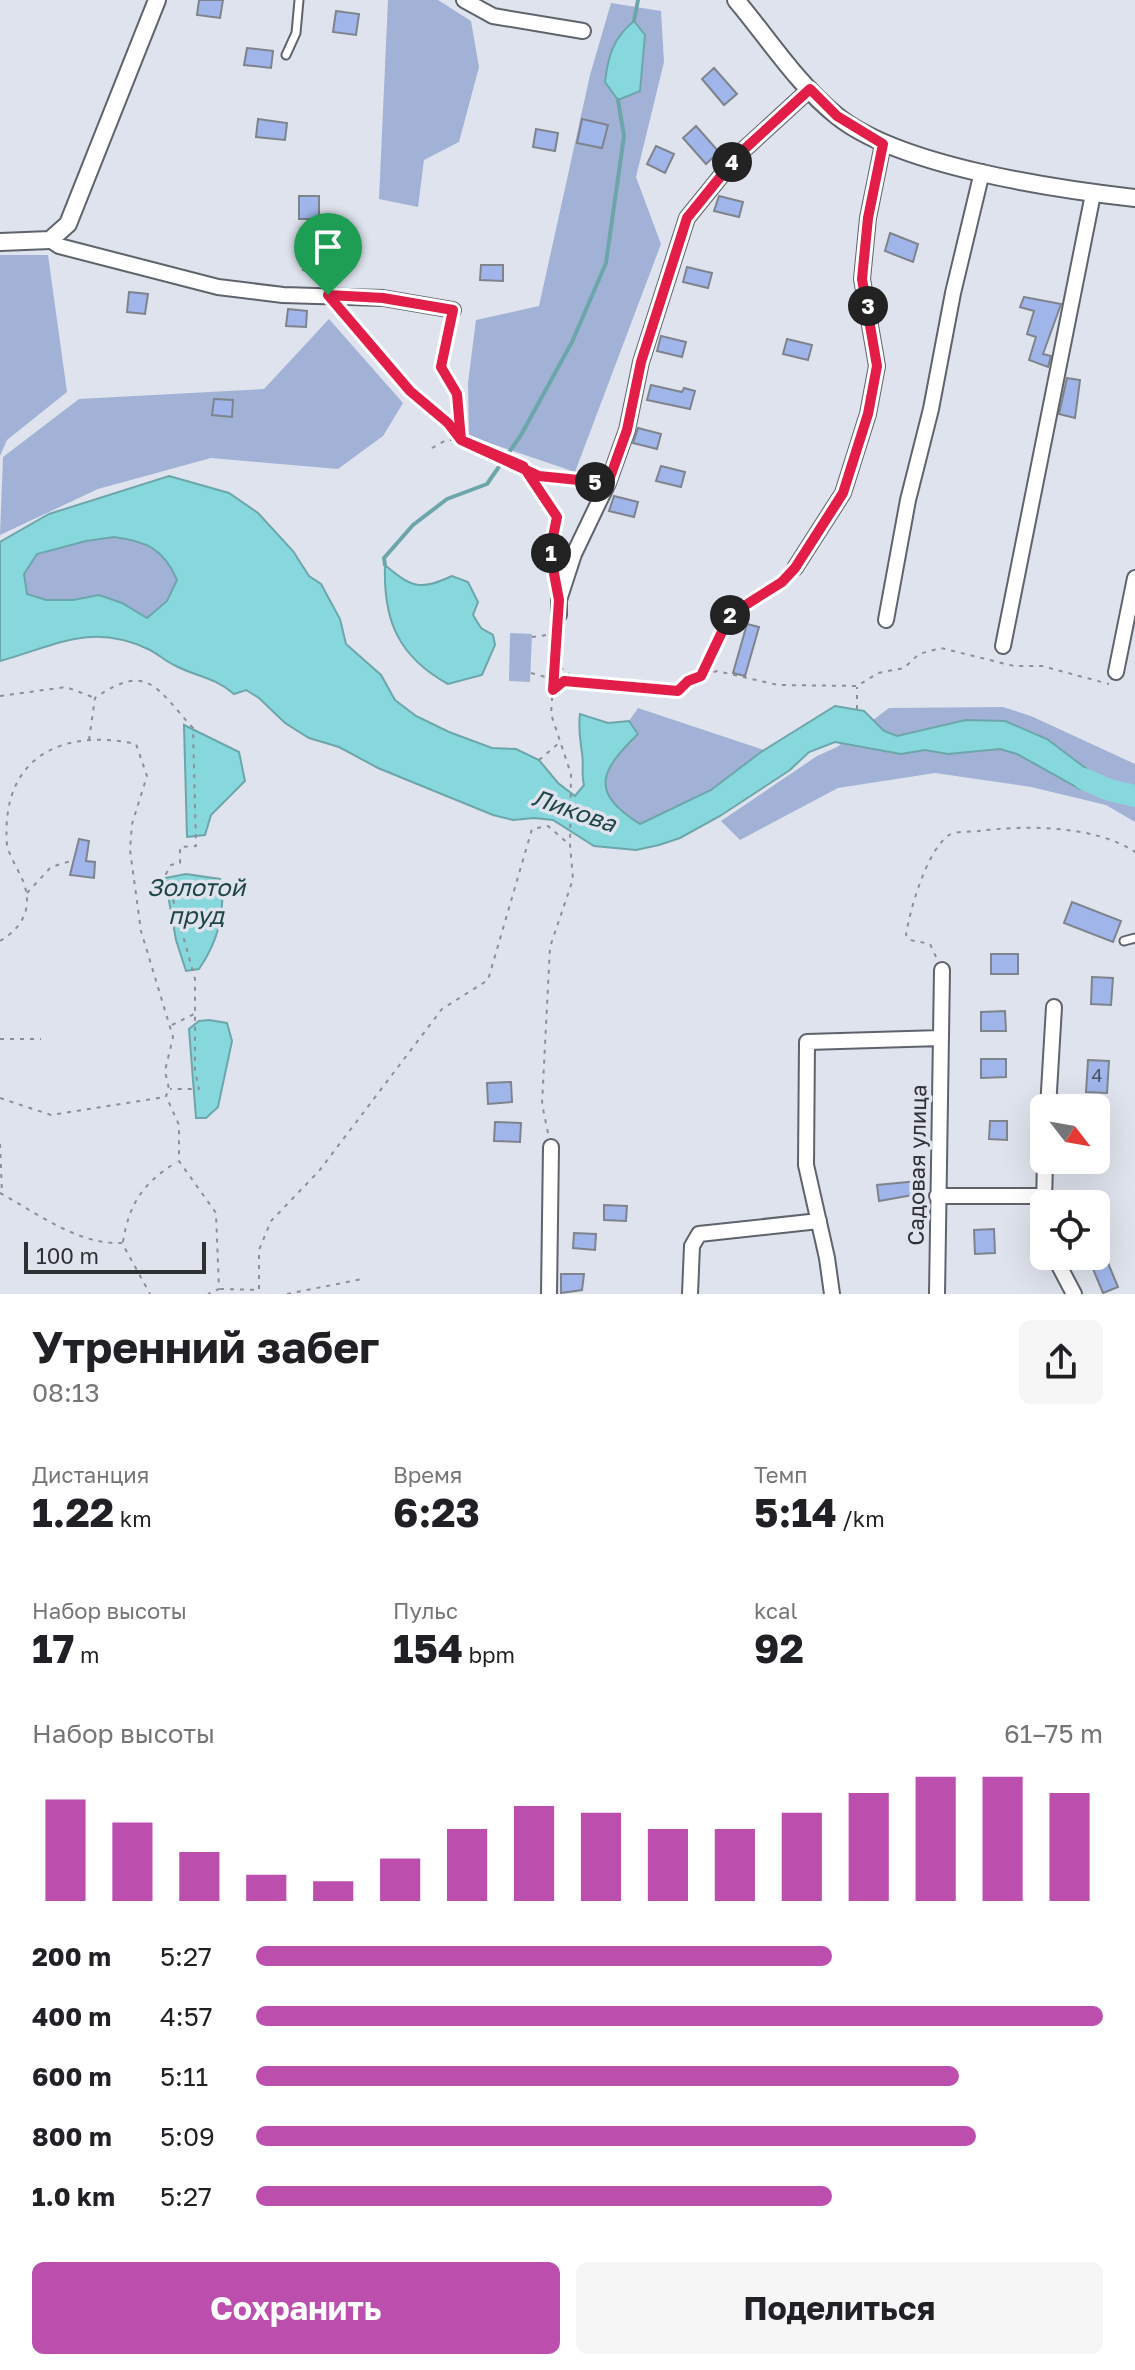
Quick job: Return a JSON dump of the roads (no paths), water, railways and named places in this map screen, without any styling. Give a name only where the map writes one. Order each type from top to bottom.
[{"type":"street","points":[[50,240],[68,224],[157,0]]},
{"type":"street","points":[[464,0],[493,16],[583,31]]},
{"type":"street","points":[[736,0],[810,89],[837,116],[883,144],[982,172],[1093,194],[1135,198]]},
{"type":"street","points":[[559,615],[559,600],[574,554],[608,483],[627,430],[641,362],[687,218],[738,155],[810,89]]},
{"type":"street","points":[[795,568],[843,493],[868,414],[877,366],[862,279],[868,218],[883,144]]},
{"type":"street","points":[[886,620],[908,500],[931,409],[953,293],[982,172]]},
{"type":"street","points":[[1003,646],[1093,194]]},
{"type":"street","points":[[0,242],[50,240],[59,246],[218,287],[283,295],[383,298],[453,310]]},
{"type":"street","points":[[1116,672],[1135,578]]},
{"type":"street","name":"Садовая улица","points":[[937,1294],[942,970]]},
{"type":"street","points":[[1049,1094],[1054,1007]]},
{"type":"street","points":[[832,1294],[806,1165],[807,1042],[941,1038]]},
{"type":"street","points":[[549,1294],[551,1147]]},
{"type":"street","points":[[937,1196],[1030,1199]]},
{"type":"street","points":[[690,1294],[692,1246],[699,1234],[819,1221]]},
{"type":"street","points":[[1061,1270],[1074,1294]]},
{"type":"lane","points":[[286,55],[296,33],[299,0]]},
{"type":"lane","points":[[1124,941],[1135,938]]},
{"type":"water","points":[[634,21],[645,35],[640,91],[618,100],[605,82],[608,64],[616,41]]},
{"type":"water","points":[[169,476],[229,493],[258,513],[293,551],[309,576],[321,584],[340,619],[346,644],[381,675],[395,700],[416,716],[492,748],[516,749],[539,760],[558,783],[575,796],[584,785],[580,714],[608,723],[629,721],[638,734],[609,770],[607,791],[623,812],[640,824],[711,790],[761,752],[835,706],[864,711],[884,731],[897,736],[966,720],[1005,721],[1047,739],[1100,779],[1109,790],[1080,789],[1017,754],[1000,749],[948,754],[925,750],[901,754],[835,742],[809,752],[790,770],[680,838],[636,850],[594,846],[553,820],[513,820],[493,815],[378,768],[339,747],[309,738],[285,723],[246,690],[234,694],[127,641],[108,637],[73,639],[0,661],[0,542],[49,514]],"holes":[[[114,537],[153,548],[166,561],[177,580],[167,601],[147,618],[122,603],[99,595],[73,600],[46,600],[27,594],[24,574],[37,554],[86,541]]]},
{"type":"water","points":[[385,565],[417,585],[432,584],[452,576],[468,582],[478,602],[473,615],[481,628],[493,635],[495,645],[482,675],[448,684],[417,662],[397,635],[391,620]]},
{"type":"water","points":[[184,725],[239,752],[245,781],[211,815],[205,835],[187,837]]},
{"type":"water","name":"Золотой пруд","points":[[186,874],[220,879],[222,903],[219,926],[205,959],[199,969],[186,971],[176,940],[165,878]]},
{"type":"water","points":[[199,1021],[227,1023],[232,1041],[218,1107],[206,1118],[196,1118],[189,1029]]},
{"type":"waterway","points":[[634,21],[638,0]]},
{"type":"waterway","points":[[385,565],[384,558],[413,525],[447,499],[487,484],[521,435],[572,342],[606,263],[624,136],[618,100]]},
{"type":"waterway","name":"Ликова","points":[[1084,779],[1109,790],[1135,796]]}]
